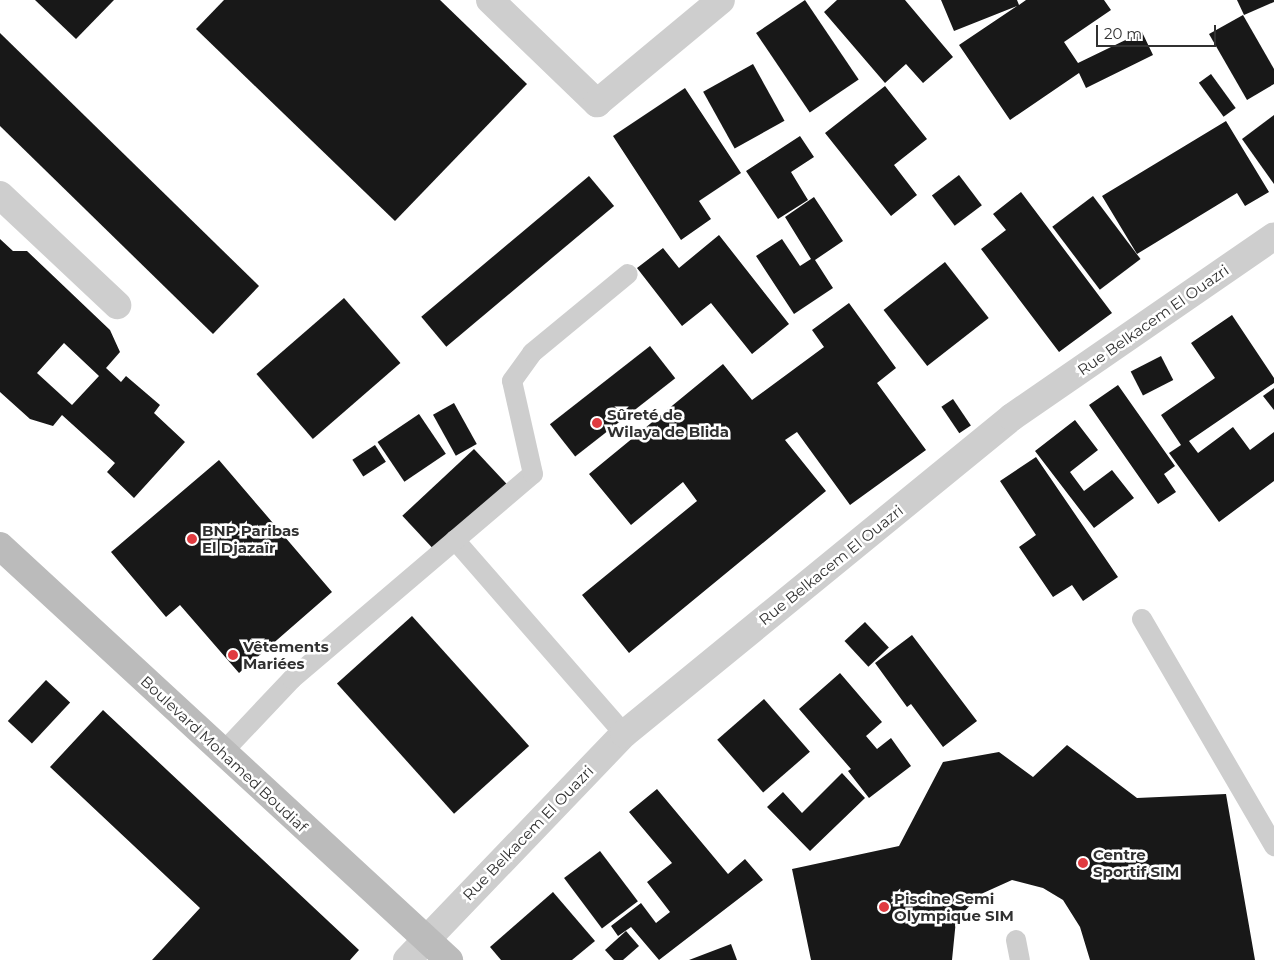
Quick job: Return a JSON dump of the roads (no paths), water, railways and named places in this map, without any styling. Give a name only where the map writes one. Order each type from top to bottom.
[{"type":"main road","name":"Boulevard Mohamed Boudiaf","points":[[0,546],[222,753],[449,960]]},
{"type":"street","points":[[490,0],[598,103],[721,0]]},
{"type":"street","points":[[0,194],[117,304]]},
{"type":"street","name":"Rue Belkacem El Ouazri","points":[[407,960],[624,734],[1012,417],[1274,236]]},
{"type":"lane","points":[[222,753],[292,679],[534,474],[512,380],[532,353],[628,274]]},
{"type":"lane","points":[[455,540],[624,734]]},
{"type":"lane","points":[[1142,619],[1274,846]]},
{"type":"lane","points":[[1016,940],[1020,960]]},
{"type":"place","name":"Sûreté de Wilaya de Blida","points":[[597,423]]},
{"type":"place","name":"BNP Paribas El Djazaïr","points":[[192,539]]},
{"type":"place","name":"Vêtements Mariées","points":[[233,655]]},
{"type":"place","name":"Centre Sportif SIM","points":[[1083,863]]},
{"type":"place","name":"Piscine Semi Olympique SIM","points":[[884,907]]}]
